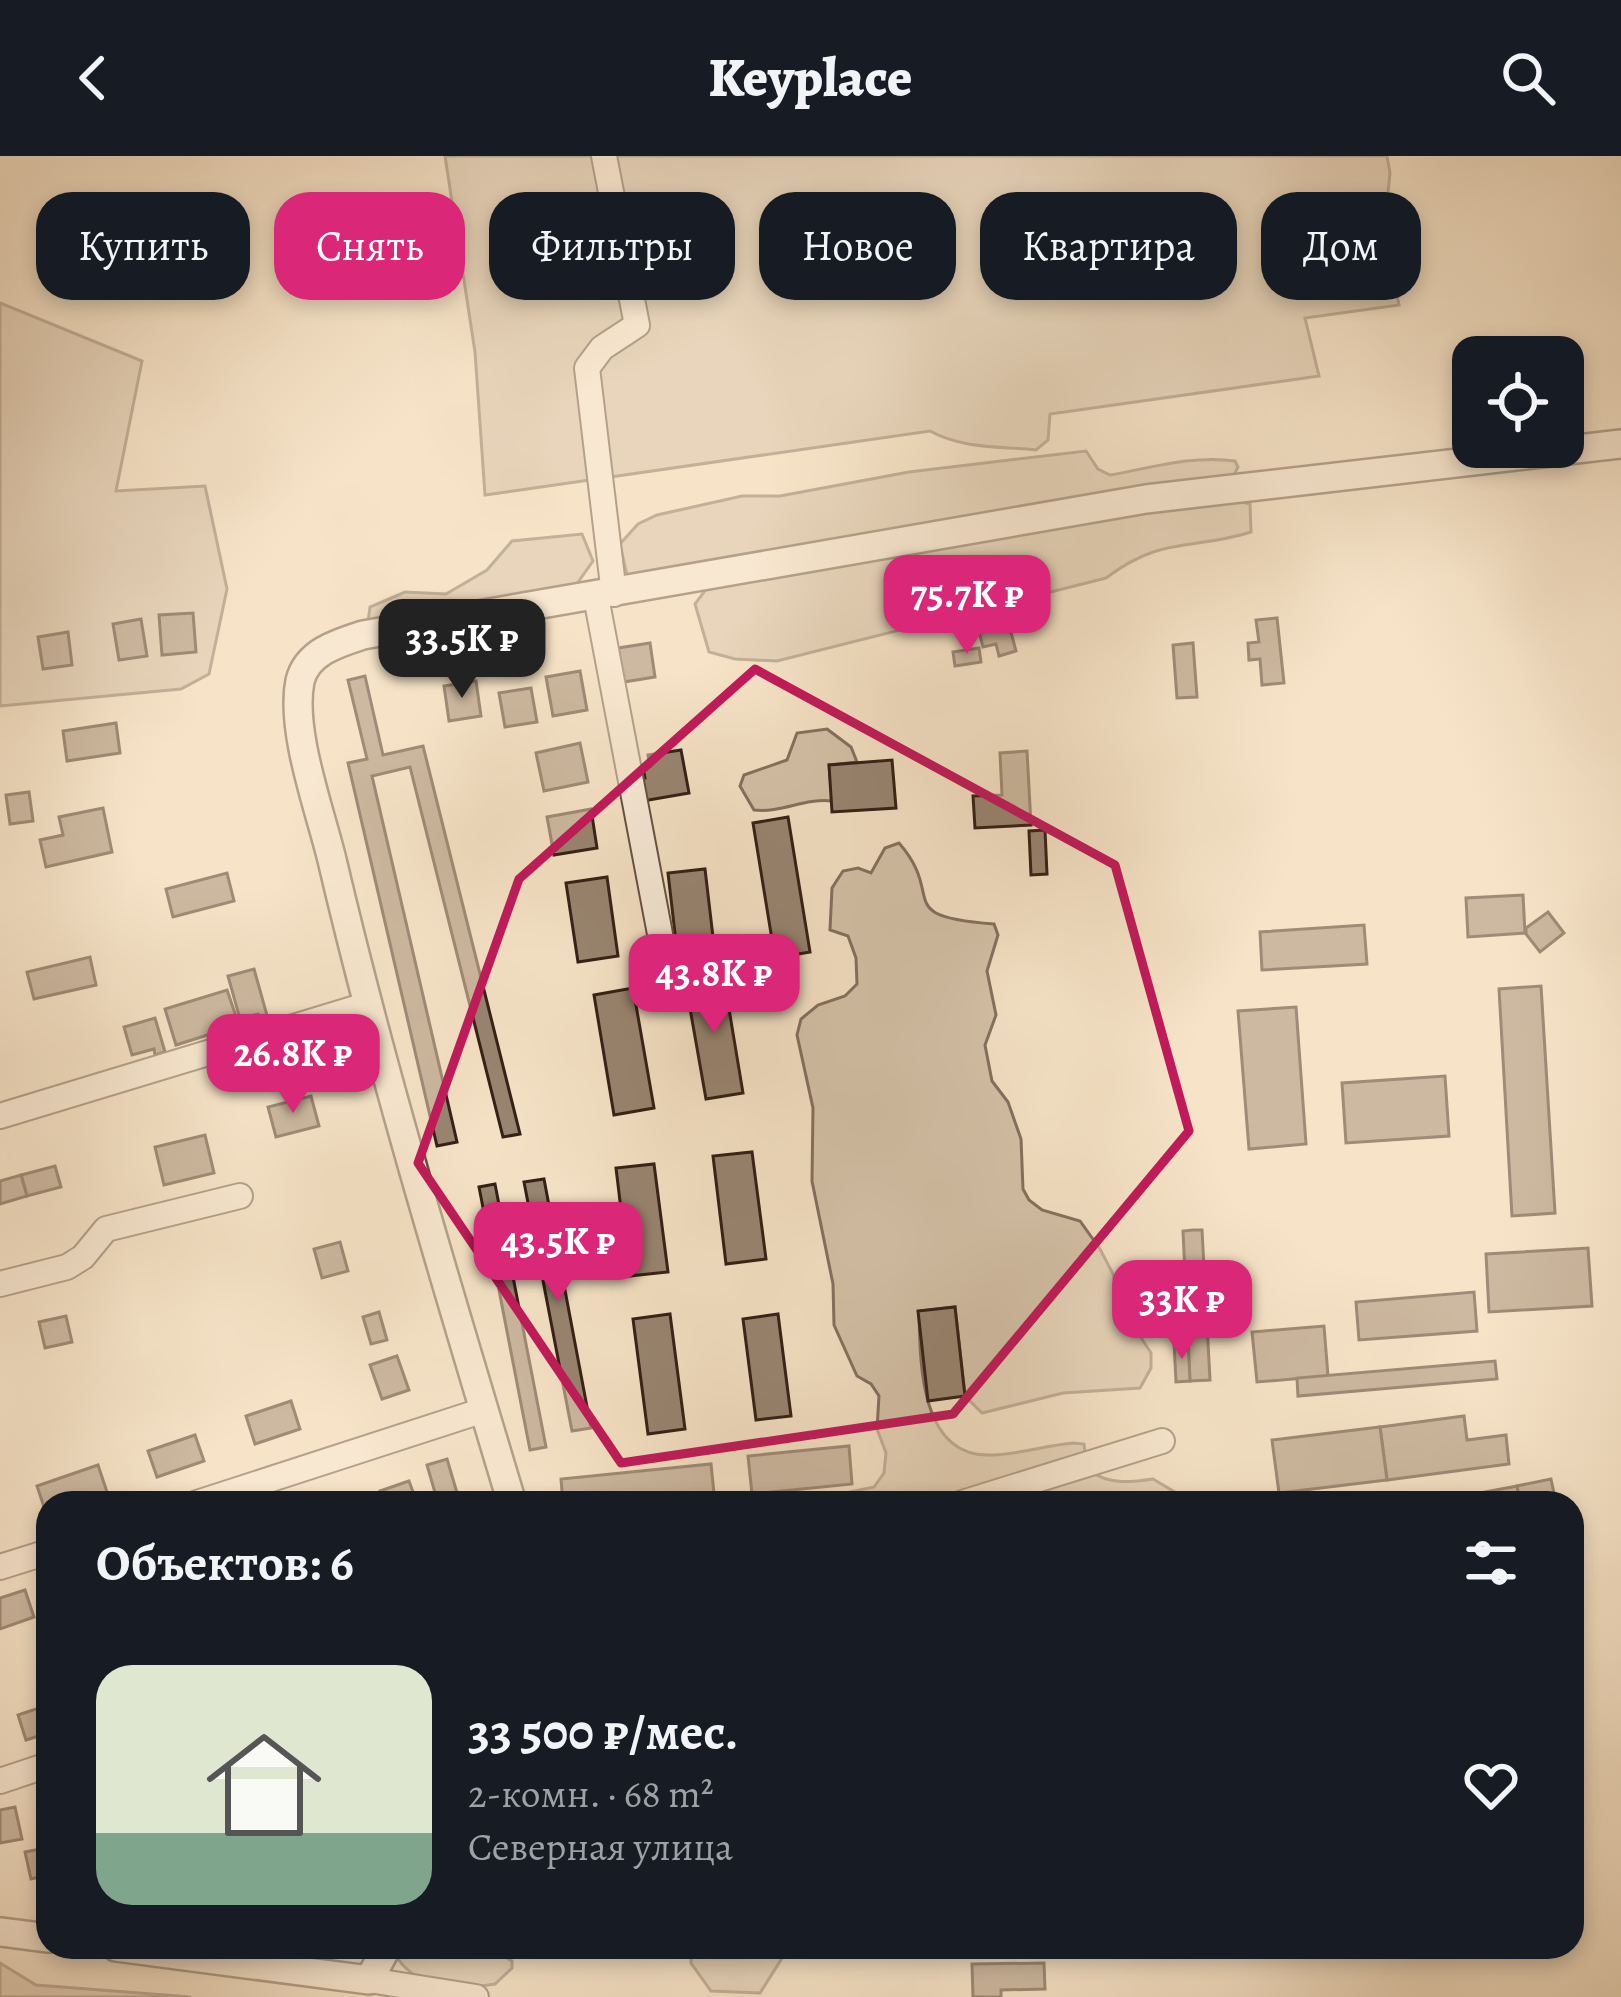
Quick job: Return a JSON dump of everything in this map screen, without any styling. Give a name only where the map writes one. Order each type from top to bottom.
[{"type":"street","points":[[604,156],[637,325],[602,348],[586,368],[605,596],[668,976]]},
{"type":"street","points":[[508,1491],[366,1005],[300,728],[301,675],[314,656],[363,635],[1146,500],[1621,444]]},
{"type":"street","points":[[0,1116],[366,1005]]},
{"type":"street","points":[[0,1284],[67,1267],[83,1257],[106,1229],[240,1196]]},
{"type":"street","points":[[234,1491],[484,1410]]},
{"type":"street","points":[[1001,1491],[1162,1441]]},
{"type":"street","points":[[0,1567],[36,1556]]},
{"type":"street","points":[[0,1781],[36,1769]]},
{"type":"street","points":[[0,1932],[36,1936]]},
{"type":"street","points":[[205,1959],[476,1997]]},
{"type":"street","points":[[368,1981],[380,1959]]},
{"type":"highlighted area","points":[[755,669],[1115,865],[1189,1131],[953,1414],[621,1463],[418,1163],[519,879]]},
{"type":"shaded area","points":[[445,156],[1387,156],[1388,192],[1261,192],[1261,300],[1398,300],[1399,305],[1305,318],[1319,376],[1050,414],[1048,440],[1036,450],[968,444],[930,431],[485,495],[475,352],[465,287],[465,192],[451,192]]},
{"type":"shaded area","points":[[0,303],[142,361],[116,491],[205,486],[227,589],[209,674],[181,689],[0,706]]},
{"type":"shaded area","points":[[1086,451],[1098,469],[1110,475],[1203,460],[1235,461],[1238,467],[1231,481],[642,582],[627,575],[620,544],[638,524],[657,515],[742,496],[780,496],[909,472]]},
{"type":"shaded area","points":[[1229,499],[1250,504],[1251,532],[1144,555],[1106,578],[777,661],[709,652],[695,604],[707,588]]},
{"type":"shaded area","points":[[582,534],[593,561],[573,589],[368,622],[370,607],[405,592],[446,594],[487,570],[512,541]]},
{"type":"shaded area","points":[[827,729],[851,747],[857,762],[829,765],[832,801],[754,810],[740,786],[744,775],[787,760],[797,733]]},
{"type":"shaded area","points":[[899,843],[913,862],[931,909],[942,916],[994,924],[998,935],[987,971],[996,1015],[985,1045],[992,1081],[1008,1102],[1021,1139],[1023,1189],[1042,1210],[1080,1221],[1113,1274],[1122,1309],[1151,1353],[1151,1368],[1140,1388],[1063,1393],[982,1413],[965,1396],[955,1307],[919,1311],[928,1402],[949,1440],[966,1451],[989,1455],[1084,1444],[1085,1453],[975,1491],[855,1491],[874,1487],[884,1473],[886,1453],[877,1429],[879,1396],[857,1376],[834,1325],[833,1284],[812,1181],[813,1108],[797,1035],[801,1019],[818,1005],[845,996],[857,984],[856,958],[848,936],[830,930],[832,888],[843,871],[858,868],[871,873],[885,848]]},
{"type":"shaded area","points":[[1092,1472],[1113,1481],[1153,1479],[1173,1491],[1031,1491]]},
{"type":"shaded area","points":[[398,1959],[512,1961],[512,1968],[495,1984],[468,1987],[429,1982]]},
{"type":"shaded area","points":[[691,1959],[781,1959],[760,1993],[711,1991]]},
{"type":"shaded area","points":[[0,1963],[36,1985],[191,1997],[0,1997]]},
{"type":"building","points":[[193,613],[196,652],[162,655],[159,615]]},
{"type":"building","points":[[1277,618],[1284,683],[1262,685],[1260,659],[1249,660],[1248,643],[1259,642],[1256,620]]},
{"type":"building","points":[[141,619],[147,656],[119,660],[113,624]]},
{"type":"building","points":[[1009,625],[1016,651],[999,656],[996,644],[983,647],[979,632]]},
{"type":"building","points":[[68,632],[72,665],[43,669],[38,637]]},
{"type":"building","points":[[650,643],[655,677],[624,682],[618,648]]},
{"type":"building","points":[[1193,643],[1197,697],[1177,698],[1173,645]]},
{"type":"building","points":[[979,648],[981,662],[955,666],[953,652]]},
{"type":"building","points":[[580,671],[587,710],[553,716],[546,677]]},
{"type":"building","points":[[365,676],[383,755],[423,746],[520,1134],[503,1137],[410,767],[372,776],[457,1142],[437,1146],[348,763],[367,759],[348,680]]},
{"type":"building","points":[[476,681],[481,716],[449,721],[444,686]]},
{"type":"building","points":[[531,688],[537,722],[505,727],[499,693]]},
{"type":"building","points":[[116,723],[120,753],[67,761],[63,731]]},
{"type":"building","points":[[580,743],[588,782],[544,791],[536,753]]},
{"type":"building","points":[[681,750],[689,793],[643,801],[640,779],[645,778],[643,767],[650,766],[648,755]]},
{"type":"building","points":[[1027,751],[1031,825],[975,828],[973,796],[1002,795],[1000,753]]},
{"type":"building","points":[[892,760],[896,808],[832,812],[829,765]]},
{"type":"building","points":[[29,792],[33,821],[10,824],[6,795]]},
{"type":"building","points":[[103,808],[112,852],[46,867],[40,840],[63,835],[59,817]]},
{"type":"building","points":[[591,809],[597,848],[554,855],[547,817]]},
{"type":"building","points":[[788,817],[810,952],[775,958],[753,823]]},
{"type":"building","points":[[1045,830],[1047,874],[1031,875],[1029,831]]},
{"type":"building","points":[[705,869],[713,937],[676,942],[668,873]]},
{"type":"building","points":[[227,873],[234,901],[173,917],[166,889]]},
{"type":"building","points":[[607,877],[618,956],[578,962],[566,883]]},
{"type":"building","points":[[1523,895],[1525,933],[1468,937],[1466,898]]},
{"type":"building","points":[[1548,912],[1564,933],[1540,952],[1526,928]]},
{"type":"building","points":[[1364,925],[1367,964],[1262,970],[1260,932]]},
{"type":"building","points":[[90,957],[96,985],[34,999],[27,972]]},
{"type":"building","points":[[254,969],[268,1019],[260,1022],[258,1014],[240,1019],[228,976]]},
{"type":"building","points":[[723,973],[743,1093],[706,1099],[685,980]]},
{"type":"building","points":[[1541,986],[1555,1213],[1512,1216],[1499,989]]},
{"type":"building","points":[[633,988],[654,1108],[614,1115],[594,995]]},
{"type":"building","points":[[227,990],[239,1025],[176,1045],[165,1009]]},
{"type":"building","points":[[1296,1007],[1306,1144],[1249,1149],[1238,1011]]},
{"type":"building","points":[[155,1018],[165,1052],[155,1055],[154,1049],[132,1055],[124,1027]]},
{"type":"building","points":[[1445,1076],[1449,1136],[1346,1143],[1342,1083]]},
{"type":"building","points":[[311,1096],[319,1126],[276,1137],[268,1107]]},
{"type":"building","points":[[205,1135],[214,1173],[164,1185],[155,1147]]},
{"type":"building","points":[[752,1152],[766,1259],[726,1264],[713,1156]]},
{"type":"building","points":[[654,1164],[668,1272],[629,1276],[616,1168]]},
{"type":"building","points":[[55,1166],[61,1187],[27,1196],[21,1175]]},
{"type":"building","points":[[21,1175],[27,1196],[0,1204],[0,1181]]},
{"type":"building","points":[[544,1179],[591,1428],[572,1431],[524,1182]]},
{"type":"building","points":[[495,1184],[546,1447],[530,1450],[479,1187]]},
{"type":"building","points":[[1202,1230],[1210,1380],[1190,1381],[1183,1231]]},
{"type":"building","points":[[340,1242],[348,1271],[322,1278],[314,1249]]},
{"type":"building","points":[[1588,1248],[1592,1306],[1489,1312],[1486,1254]]},
{"type":"building","points":[[1474,1292],[1477,1331],[1359,1340],[1356,1302]]},
{"type":"building","points":[[955,1307],[965,1396],[928,1401],[918,1311]]},
{"type":"building","points":[[379,1312],[387,1340],[371,1344],[363,1317]]},
{"type":"building","points":[[670,1314],[685,1429],[648,1434],[633,1319]]},
{"type":"building","points":[[778,1314],[791,1416],[756,1420],[743,1319]]},
{"type":"building","points":[[66,1316],[72,1342],[45,1348],[39,1322]]},
{"type":"building","points":[[1324,1326],[1328,1376],[1257,1382],[1252,1332]]},
{"type":"building","points":[[1188,1341],[1190,1381],[1176,1382],[1174,1342]]},
{"type":"building","points":[[397,1356],[409,1390],[382,1399],[370,1365]]},
{"type":"building","points":[[1495,1361],[1497,1379],[1298,1396],[1297,1378]]},
{"type":"building","points":[[291,1401],[300,1429],[255,1444],[246,1416]]},
{"type":"building","points":[[1464,1416],[1467,1440],[1506,1435],[1509,1464],[1387,1480],[1380,1427]]},
{"type":"building","points":[[1380,1427],[1387,1480],[1279,1491],[1272,1440]]},
{"type":"building","points":[[195,1435],[204,1461],[157,1477],[148,1451]]},
{"type":"building","points":[[849,1446],[852,1484],[752,1491],[748,1456]]},
{"type":"building","points":[[447,1459],[456,1491],[435,1491],[427,1465]]},
{"type":"building","points":[[711,1464],[714,1491],[562,1491],[561,1479]]},
{"type":"building","points":[[98,1465],[107,1491],[39,1491],[37,1486]]},
{"type":"building","points":[[1551,1479],[1554,1491],[1518,1491],[1517,1486]]},
{"type":"building","points":[[409,1481],[413,1491],[380,1491]]},
{"type":"building","points":[[25,1590],[34,1617],[0,1629],[0,1598]]},
{"type":"building","points":[[36,1709],[36,1737],[26,1740],[18,1715]]},
{"type":"building","points":[[15,1807],[22,1839],[0,1843],[0,1810]]},
{"type":"building","points":[[36,1850],[36,1878],[31,1879],[25,1852]]},
{"type":"building","points":[[1044,1963],[1045,1989],[1001,1990],[1001,1997],[973,1997],[972,1964]]}]
